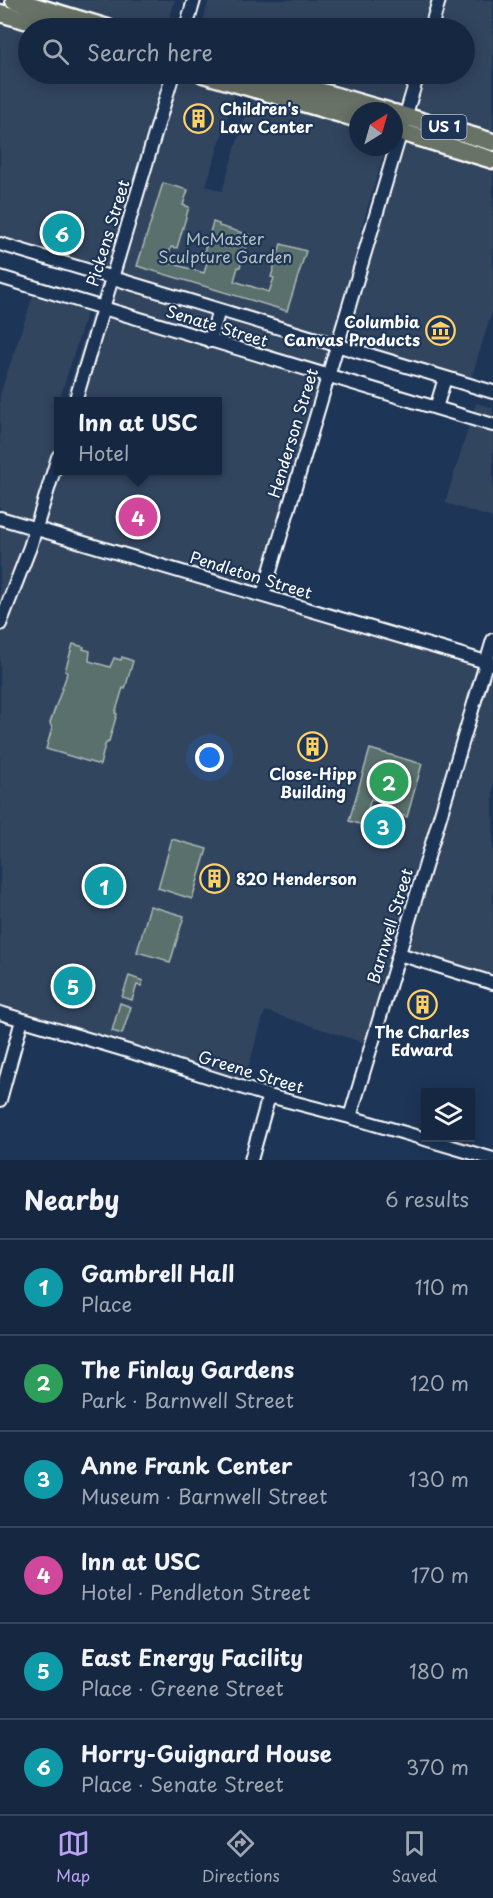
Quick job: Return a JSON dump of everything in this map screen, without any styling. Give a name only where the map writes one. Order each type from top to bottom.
[{"type":"main road","points":[[15,0],[75,18]]},
{"type":"main road","points":[[0,13],[18,18]]},
{"type":"main road","points":[[237,84],[349,116]]},
{"type":"main road","points":[[295,84],[357,102]]},
{"type":"main road","points":[[403,120],[493,160]]},
{"type":"main road","name":"US 1","points":[[403,120],[493,142]]},
{"type":"street","points":[[189,18],[194,0]]},
{"type":"street","points":[[434,18],[439,0]]},
{"type":"street","name":"Pickens Street","points":[[77,397],[170,84]]},
{"type":"street","name":"Henderson Street","points":[[403,114],[414,84]]},
{"type":"street","name":"Henderson Street","points":[[262,595],[390,156]]},
{"type":"street","name":"Senate Street","points":[[0,244],[493,392]]},
{"type":"street","name":"Senate Street","points":[[0,277],[493,425]]},
{"type":"street","points":[[210,341],[219,310]]},
{"type":"street","points":[[436,408],[445,378]]},
{"type":"street","points":[[0,624],[36,529],[54,470]]},
{"type":"street","name":"Pendleton Street","points":[[0,518],[490,663]]},
{"type":"street","name":"Barnwell Street","points":[[350,1117],[490,663],[493,640]]},
{"type":"street","points":[[399,954],[493,982]]},
{"type":"street","name":"Greene Street","points":[[0,1013],[269,1096],[493,1159]]},
{"type":"street","points":[[0,1100],[22,1020]]},
{"type":"street","points":[[251,1160],[269,1096]]},
{"type":"shaded area","points":[[50,0],[175,0],[170,18],[110,18]]},
{"type":"shaded area","points":[[209,0],[493,0],[493,131],[403,104],[403,102],[396,102],[336,84],[475,84],[475,18],[204,18]]},
{"type":"shaded area","points":[[0,5],[45,18],[18,18],[18,84],[238,84],[206,186],[222,191],[251,97],[349,127],[349,156],[383,156],[360,232],[367,235],[260,594],[493,665],[493,983],[398,953],[371,1045],[265,1011],[243,1085],[0,1013],[0,394],[33,296],[87,312],[60,397],[54,397],[54,475],[222,475],[222,397],[66,397],[102,277],[0,245]]},
{"type":"shaded area","points":[[405,142],[493,169],[493,309],[471,379],[345,340],[401,156],[403,156]]},
{"type":"shaded area","points":[[476,403],[493,408],[493,518],[445,503]]},
{"type":"green space","name":"McMaster Sculpture Garden","points":[[163,183],[188,190],[183,205],[189,207],[177,248],[171,247],[167,262],[204,273],[208,258],[203,256],[213,222],[250,235],[234,281],[269,292],[281,244],[306,251],[287,311],[137,266]]},
{"type":"green space","points":[[73,644],[90,651],[89,661],[110,667],[114,658],[121,660],[122,657],[133,661],[100,765],[46,749],[52,728],[50,723],[66,677],[67,672],[65,671]]},
{"type":"green space","points":[[370,749],[422,764],[407,817],[391,812],[388,820],[379,817],[381,803],[371,799],[363,825],[349,821]]},
{"type":"green space","points":[[172,839],[207,849],[192,899],[158,888]]},
{"type":"green space","points":[[150,906],[184,916],[170,963],[137,952]]},
{"type":"green space","points":[[129,976],[143,981],[141,986],[137,985],[132,1000],[122,997]]},
{"type":"green space","points":[[120,1003],[131,1007],[122,1034],[112,1031]]},
{"type":"place","name":"Children's Law Center","points":[[199,118]]},
{"type":"place","name":"Horry-Guignard House","points":[[62,233]]},
{"type":"place","name":"Columbia Canvas Products","points":[[441,331]]},
{"type":"place","name":"Inn at USC","points":[[138,517]]},
{"type":"place","name":"Close-Hipp Building","points":[[313,746]]},
{"type":"place","name":"The Finlay Gardens","points":[[389,782]]},
{"type":"place","name":"Anne Frank Center","points":[[383,826]]},
{"type":"place","name":"820 Henderson","points":[[215,879]]},
{"type":"place","name":"Gambrell Hall","points":[[104,886]]},
{"type":"place","name":"East Energy Facility","points":[[73,986]]},
{"type":"place","name":"The Charles Edward","points":[[422,1004]]}]
